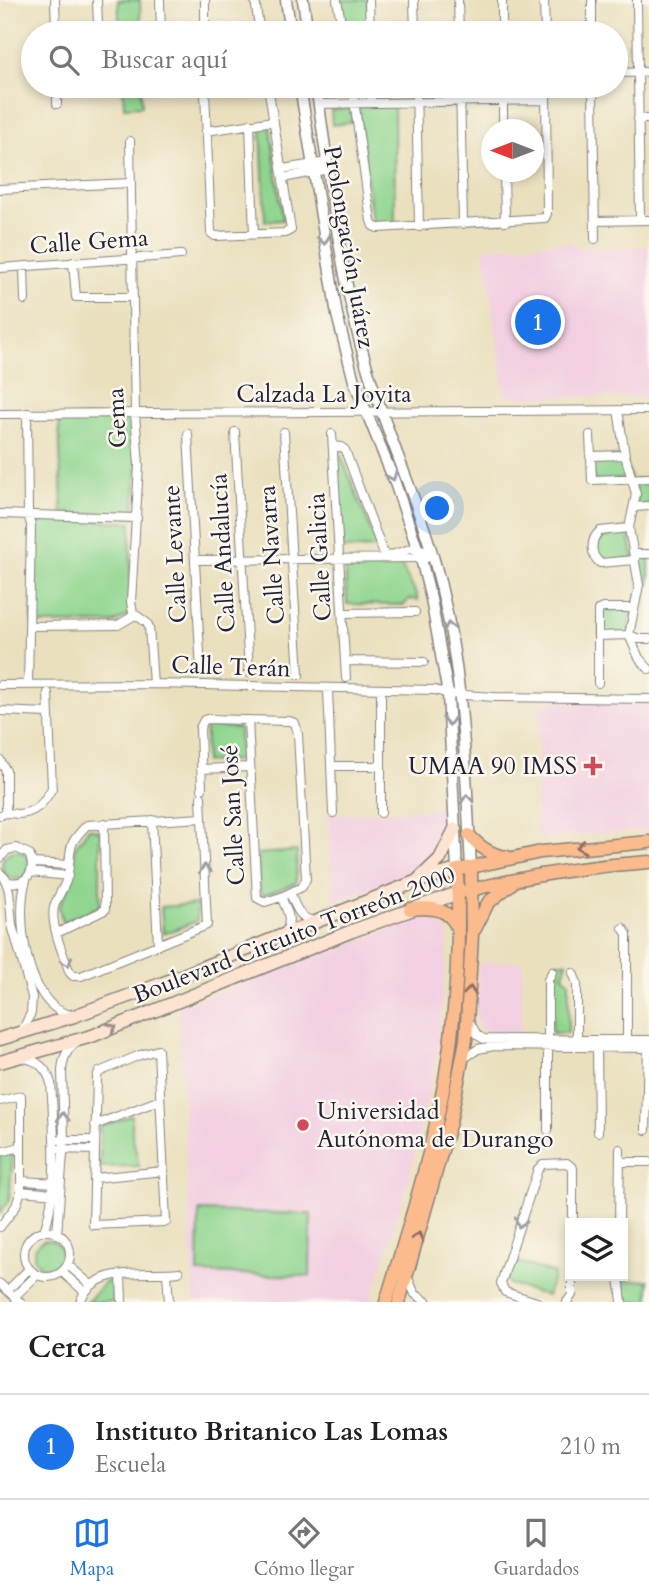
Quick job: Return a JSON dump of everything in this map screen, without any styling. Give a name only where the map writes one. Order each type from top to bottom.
[{"type":"main road","points":[[415,882],[440,859],[455,829]]},
{"type":"main road","points":[[469,835],[487,850],[499,856],[514,858]]},
{"type":"main road","name":"Boulevard Circuito Torreón 2000","points":[[0,1039],[74,1016],[161,984],[415,882],[564,848],[649,842]]},
{"type":"main road","name":"Boulevard Circuito Torreón 2000","points":[[0,1062],[77,1041],[410,909],[465,891],[606,865],[649,862]]},
{"type":"main road","points":[[386,1302],[450,1122],[463,1059],[472,936],[464,869]]},
{"type":"main road","points":[[472,936],[488,904],[515,881]]},
{"type":"main road","points":[[399,1302],[407,1276],[445,1081],[465,891]]},
{"type":"main road","points":[[410,909],[440,909],[454,920],[459,935]]},
{"type":"main road","points":[[161,984],[167,1005]]},
{"type":"street","points":[[55,0],[56,21]]},
{"type":"street","points":[[97,0],[98,21]]},
{"type":"street","points":[[160,0],[161,21]]},
{"type":"street","points":[[205,0],[205,21]]},
{"type":"street","points":[[254,0],[258,21]]},
{"type":"street","points":[[286,0],[289,21]]},
{"type":"street","points":[[303,0],[306,21]]},
{"type":"street","points":[[337,0],[341,21]]},
{"type":"street","points":[[369,0],[370,21]]},
{"type":"street","points":[[414,0],[415,21]]},
{"type":"street","points":[[458,0],[459,21]]},
{"type":"street","points":[[502,0],[502,21]]},
{"type":"street","points":[[544,0],[545,21]]},
{"type":"street","points":[[592,0],[592,21]]},
{"type":"street","points":[[595,221],[645,220],[638,119],[637,0]]},
{"type":"street","points":[[628,72],[649,72]]},
{"type":"street","points":[[57,98],[57,104]]},
{"type":"street","points":[[205,98],[211,233],[215,236],[285,233],[291,230],[270,98]]},
{"type":"street","name":"Prolongación Juárez","points":[[302,98],[337,315],[366,413],[395,483],[419,554],[454,694]]},
{"type":"street","name":"Prolongación Juárez","points":[[318,98],[356,328],[382,413],[433,554],[454,649],[454,694]]},
{"type":"street","points":[[319,104],[355,104],[371,103],[416,103],[546,100],[547,214],[542,220],[378,228],[372,224],[355,104],[354,98]]},
{"type":"street","points":[[371,98],[371,103]]},
{"type":"street","points":[[416,98],[419,227]]},
{"type":"street","points":[[460,98],[463,224]]},
{"type":"street","points":[[593,98],[595,239]]},
{"type":"street","points":[[503,101],[503,119]]},
{"type":"street","points":[[638,119],[649,119]]},
{"type":"street","points":[[206,131],[274,121]]},
{"type":"street","points":[[250,124],[254,234]]},
{"type":"street","name":"Gema","points":[[130,141],[135,413],[139,466],[131,602],[135,615],[149,627],[153,684]]},
{"type":"street","points":[[282,174],[328,166]]},
{"type":"street","points":[[504,182],[505,222]]},
{"type":"street","points":[[0,189],[131,183]]},
{"type":"street","name":"Calle Gema","points":[[0,268],[181,255]]},
{"type":"street","points":[[73,262],[76,297],[133,297]]},
{"type":"street","points":[[24,266],[25,300]]},
{"type":"street","points":[[618,410],[625,455],[636,494],[629,528],[639,585],[629,635],[639,658],[647,668]]},
{"type":"street","name":"Calzada La Joyita","points":[[0,414],[649,410]]},
{"type":"street","points":[[27,414],[28,514],[31,525],[28,685]]},
{"type":"street","name":"Calle Andalucía","points":[[235,432],[249,672]]},
{"type":"street","name":"Calle Navarra","points":[[284,432],[299,675]]},
{"type":"street","name":"Calle Levante","points":[[188,434],[201,672]]},
{"type":"street","name":"Calle Galicia","points":[[332,434],[346,678]]},
{"type":"street","points":[[590,435],[592,480],[649,478]]},
{"type":"street","points":[[333,446],[345,450],[385,557]]},
{"type":"street","points":[[590,456],[625,455]]},
{"type":"street","points":[[635,507],[649,506]]},
{"type":"street","points":[[0,514],[137,518]]},
{"type":"street","points":[[629,528],[600,531],[593,540],[596,560],[600,562],[649,554]]},
{"type":"street","points":[[195,560],[385,557],[405,550],[433,554]]},
{"type":"street","points":[[639,585],[649,585]]},
{"type":"street","points":[[598,683],[598,612],[603,608],[634,608]]},
{"type":"street","points":[[342,613],[415,612]]},
{"type":"street","points":[[29,626],[118,625],[135,615]]},
{"type":"street","points":[[598,636],[629,635],[649,639]]},
{"type":"street","points":[[345,661],[424,662]]},
{"type":"street","name":"Calle Terán","points":[[0,684],[153,684],[435,690],[454,694],[571,699],[649,699]]},
{"type":"street","points":[[328,689],[332,813]]},
{"type":"street","points":[[381,690],[381,813]]},
{"type":"street","points":[[0,760],[6,771],[3,814],[19,814],[38,808],[45,802],[52,788],[48,693]]},
{"type":"street","points":[[454,694],[455,829],[464,869]]},
{"type":"street","points":[[454,694],[469,835],[464,869]]},
{"type":"street","points":[[0,711],[48,713]]},
{"type":"street","name":"Calle San José","points":[[201,769],[202,722],[207,719],[248,720],[289,721],[295,723],[306,879],[302,887],[265,902],[257,898],[248,720]]},
{"type":"street","points":[[202,818],[87,825],[79,833],[69,849],[68,876],[55,903],[54,917],[70,973],[77,977],[207,925],[201,769],[250,766]]},
{"type":"street","points":[[331,766],[381,766]]},
{"type":"street","points":[[152,820],[158,945]]},
{"type":"street","points":[[57,933],[105,910],[104,823]]},
{"type":"street","points":[[0,843],[2,855],[16,848],[25,851],[30,872],[16,921],[42,994],[51,1007],[74,1016]]},
{"type":"street","points":[[3,876],[18,883],[30,872],[69,866]]},
{"type":"street","points":[[30,872],[68,876]]},
{"type":"street","points":[[3,876],[9,891],[32,997],[31,1013],[20,1033]]},
{"type":"street","points":[[290,893],[304,919],[319,921]]},
{"type":"street","points":[[281,897],[290,924],[283,935]]},
{"type":"street","points":[[0,918],[16,921]]},
{"type":"street","points":[[0,926],[16,921]]},
{"type":"street","points":[[623,928],[627,934],[627,1044]]},
{"type":"street","points":[[548,1130],[548,980],[552,971]]},
{"type":"street","points":[[573,973],[577,983],[577,1043]]},
{"type":"street","points":[[468,1019],[474,1031],[484,1039],[648,1044],[646,1130]]},
{"type":"street","points":[[57,1234],[63,1183],[63,1060],[68,1049],[77,1041]]},
{"type":"street","points":[[463,1059],[484,1047],[547,1043]]},
{"type":"street","points":[[597,1044],[598,1132]]},
{"type":"street","points":[[158,1050],[160,1100],[166,1222],[93,1225],[95,1083],[99,1072],[158,1050]]},
{"type":"street","points":[[21,1058],[32,1059],[49,1074],[51,1083],[54,1149],[49,1215],[44,1231]]},
{"type":"street","points":[[0,1101],[21,1096],[21,1192],[16,1206],[0,1227]]},
{"type":"street","points":[[95,1125],[160,1100]]},
{"type":"street","points":[[54,1139],[95,1140]]},
{"type":"street","points":[[0,1152],[21,1147]]},
{"type":"street","points":[[54,1149],[95,1150]]},
{"type":"street","points":[[620,1149],[620,1218]]},
{"type":"street","points":[[620,1162],[649,1162]]},
{"type":"street","points":[[535,1302],[505,1292],[501,1283],[538,1169],[543,1164],[567,1163],[573,1168],[573,1218]]},
{"type":"street","points":[[94,1178],[164,1171]]},
{"type":"street","points":[[21,1181],[63,1183]]},
{"type":"street","points":[[21,1192],[62,1194]]},
{"type":"street","points":[[44,1231],[57,1234],[68,1245],[70,1255],[65,1268],[50,1277],[33,1272],[25,1260],[26,1246],[35,1235],[44,1231]]},
{"type":"street","points":[[65,1268],[88,1288]]},
{"type":"street","points":[[0,1284],[14,1296],[33,1272]]},
{"type":"street","points":[[80,1302],[88,1288],[105,1276],[179,1272]]},
{"type":"street","points":[[167,1273],[169,1302]]},
{"type":"street","points":[[121,1275],[122,1302]]},
{"type":"street","points":[[407,1276],[415,1294],[427,1302]]},
{"type":"street","points":[[567,1302],[572,1295],[572,1281]]},
{"type":"street","points":[[620,1281],[622,1302]]},
{"type":"shaded area","points":[[574,242],[575,247],[649,247],[649,397],[505,397],[484,248]]},
{"type":"shaded area","name":"UMAA 90 IMSS","points":[[649,701],[649,830],[536,838],[539,702]]},
{"type":"shaded area","points":[[445,809],[442,839],[415,873],[334,902],[327,815]]},
{"type":"shaded area","name":"Universidad Autónoma de Durango","points":[[428,915],[447,930],[448,940],[437,1055],[409,1178],[371,1302],[194,1302],[178,1007]]},
{"type":"shaded area","points":[[522,962],[521,1033],[482,1031],[476,1020],[479,963]]},
{"type":"green space","points":[[118,0],[140,0],[141,21],[119,21]]},
{"type":"green space","points":[[338,0],[368,0],[368,21],[342,21]]},
{"type":"green space","points":[[124,98],[142,98],[142,106],[124,107]]},
{"type":"green space","points":[[394,105],[395,224],[377,225],[372,220],[358,106]]},
{"type":"green space","points":[[351,108],[352,122],[332,125],[331,110]]},
{"type":"green space","points":[[261,126],[270,126],[283,220],[265,221]]},
{"type":"green space","points":[[133,416],[137,466],[134,516],[62,513],[59,418]]},
{"type":"green space","points":[[336,453],[340,453],[378,548],[343,549]]},
{"type":"green space","points":[[624,456],[631,478],[594,481],[591,458]]},
{"type":"green space","points":[[649,479],[649,505],[637,505],[634,480]]},
{"type":"green space","points":[[33,519],[131,522],[130,615],[114,623],[32,624]]},
{"type":"green space","points":[[628,529],[634,559],[601,562],[594,545],[601,532]]},
{"type":"green space","points":[[636,556],[649,556],[649,584],[640,584]]},
{"type":"green space","points":[[345,563],[401,563],[418,600],[409,599],[404,605],[347,604]]},
{"type":"green space","points":[[632,609],[628,634],[599,635],[600,610]]},
{"type":"green space","points":[[206,726],[239,728],[240,760],[205,762]]},
{"type":"green space","points":[[89,828],[100,831],[100,906],[63,923],[59,907],[73,878],[74,849]]},
{"type":"green space","points":[[16,851],[26,855],[30,865],[26,875],[16,879],[6,875],[2,865],[6,855]]},
{"type":"green space","points":[[297,851],[296,883],[263,896],[260,892],[257,854]]},
{"type":"green space","points":[[197,904],[197,921],[163,934],[161,907]]},
{"type":"green space","points":[[556,962],[567,962],[563,976],[569,981],[568,1033],[552,1033],[553,982],[559,973]]},
{"type":"green space","points":[[132,1115],[132,1134],[139,1166],[100,1167],[100,1127]]},
{"type":"green space","points":[[13,1153],[9,1201],[0,1213],[0,1155]]},
{"type":"green space","points":[[199,1211],[311,1214],[310,1276],[198,1273]]},
{"type":"green space","points":[[48,1240],[58,1244],[62,1254],[58,1264],[48,1268],[38,1264],[34,1254],[38,1244]]},
{"type":"green space","points":[[513,1260],[554,1274],[547,1296],[509,1284],[507,1279]]},
{"type":"green space","points":[[649,1280],[649,1302],[625,1302],[622,1281]]},
{"type":"green space","points":[[113,1281],[114,1302],[87,1302],[105,1282]]},
{"type":"place","name":"Instituto Britanico Las Lomas","points":[[538,322]]},
{"type":"place","name":"UMAA 90 IMSS","points":[[593,766]]},
{"type":"place","name":"Universidad Autónoma de Durango","points":[[303,1125]]}]
